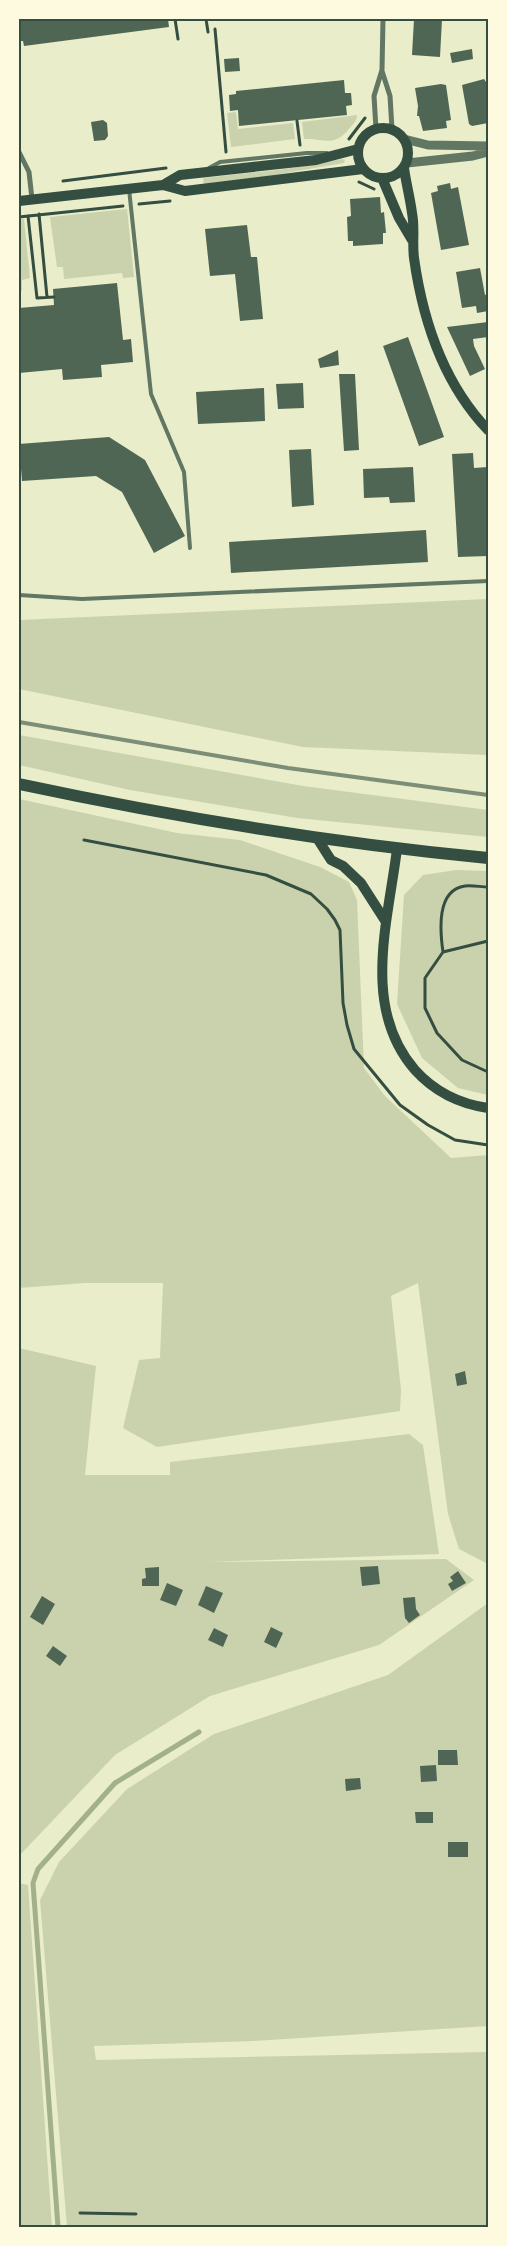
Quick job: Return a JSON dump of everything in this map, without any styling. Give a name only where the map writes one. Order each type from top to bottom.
[{"type":"main road","points":[[405,165],[392,177],[372,176],[363,169],[358,158],[358,149],[363,138],[376,129],[392,129],[404,139],[408,149],[405,165],[413,214],[412,240],[424,310],[436,348],[451,380],[488,430]]},
{"type":"main road","points":[[162,185],[180,175],[316,160],[358,149]]},
{"type":"main road","points":[[19,201],[162,185],[185,191],[363,169]]},
{"type":"main road","points":[[382,178],[399,218],[412,240]]},
{"type":"main road","points":[[22,784],[178,816],[397,849],[488,858]]},
{"type":"main road","points":[[317,838],[331,860],[343,866],[361,883],[386,922]]},
{"type":"main road","points":[[397,849],[383,952],[383,1001],[392,1034],[399,1048],[421,1076],[434,1087],[460,1101],[488,1108]]},
{"type":"street","points":[[376,129],[374,96],[382,70],[383,19]]},
{"type":"street","points":[[382,70],[390,96],[392,129]]},
{"type":"street","points":[[404,139],[428,145],[488,146]]},
{"type":"street","points":[[19,152],[29,172],[32,200]]},
{"type":"street","points":[[405,165],[473,156],[488,152]]},
{"type":"lane","points":[[129,189],[151,394],[184,472],[190,548]]},
{"type":"lane","points":[[19,595],[82,599],[488,581]]},
{"type":"path","points":[[175,19],[178,39]]},
{"type":"path","points":[[206,19],[208,32]]},
{"type":"path","points":[[215,29],[226,153]]},
{"type":"path","points":[[297,121],[300,145]]},
{"type":"path","points":[[39,214],[47,297]]},
{"type":"path","points":[[19,217],[28,216],[36,298],[54,297]]},
{"type":"path","points":[[84,840],[266,875],[311,894],[327,910],[340,930],[343,1003],[346,1026],[354,1049],[400,1105],[428,1126],[455,1140],[488,1145]]},
{"type":"path","points":[[488,888],[465,886],[454,890],[444,900],[441,935],[443,952],[425,978],[425,1008],[437,1033],[462,1060],[488,1072]]},
{"type":"path","points":[[443,952],[488,941]]},
{"type":"path","points":[[80,2213],[136,2214]]},
{"type":"green space","points":[[236,112],[238,129],[293,123],[295,139],[231,147],[227,113]]},
{"type":"green space","points":[[357,115],[353,124],[338,138],[328,141],[304,139],[302,122]]},
{"type":"green space","points":[[345,160],[344,163],[262,177],[204,184],[203,178],[286,169]]},
{"type":"green space","points":[[127,209],[134,277],[123,278],[122,273],[64,279],[63,267],[57,267],[50,217]]},
{"type":"green space","points":[[24,219],[30,278],[22,280],[22,291],[19,292],[19,220]]},
{"type":"green space","points":[[488,599],[488,755],[303,747],[19,689],[19,620]]},
{"type":"green space","points":[[19,735],[303,786],[488,810],[488,837],[297,818],[130,790],[19,765]]},
{"type":"green space","points":[[19,799],[177,833],[240,840],[320,867],[349,882],[357,900],[364,1068],[385,1096],[451,1158],[488,1155],[488,1564],[459,1549],[448,1514],[418,1283],[391,1296],[401,1390],[400,1411],[157,1447],[123,1428],[139,1360],[160,1358],[163,1283],[85,1283],[19,1288]]},
{"type":"green space","points":[[456,870],[488,871],[488,1095],[458,1088],[422,1058],[397,1004],[404,895],[423,875]]},
{"type":"green space","points":[[19,1348],[96,1366],[85,1475],[170,1475],[170,1462],[409,1434],[423,1445],[439,1554],[208,1562],[446,1559],[474,1580],[379,1645],[210,1696],[115,1755],[19,1856]]},
{"type":"green space","points":[[488,1603],[488,2026],[254,2041],[94,2046],[96,2060],[488,2052],[488,2227],[67,2227],[40,1900],[59,1862],[127,1789],[214,1734],[388,1675]]},
{"type":"green space","points":[[19,1883],[28,1885],[52,2227],[19,2227]]},
{"type":"building","points":[[19,19],[168,19],[169,27],[24,46],[23,41],[19,41]]},
{"type":"building","points":[[414,19],[442,19],[440,57],[412,55]]},
{"type":"building","points":[[472,49],[473,59],[452,63],[450,53]]},
{"type":"building","points":[[239,58],[240,71],[225,72],[224,59]]},
{"type":"building","points":[[484,79],[488,85],[488,123],[472,126],[469,124],[462,85]]},
{"type":"building","points":[[344,80],[345,93],[351,93],[352,105],[346,106],[347,115],[239,126],[238,110],[230,111],[229,95],[236,94],[236,91]]},
{"type":"building","points":[[446,85],[451,120],[446,121],[447,128],[423,131],[419,116],[417,116],[418,106],[415,88]]},
{"type":"building","points":[[103,120],[107,123],[108,136],[105,140],[94,141],[91,122]]},
{"type":"building","points":[[450,183],[451,189],[458,187],[469,245],[441,250],[431,193],[438,191],[437,186]]},
{"type":"building","points":[[380,197],[381,213],[384,212],[386,233],[383,233],[383,244],[353,246],[353,241],[348,241],[347,217],[351,216],[350,199]]},
{"type":"building","points":[[247,225],[251,257],[257,257],[263,319],[240,321],[235,274],[210,276],[205,229]]},
{"type":"building","points":[[480,268],[485,295],[488,294],[488,311],[477,313],[476,306],[462,308],[456,272]]},
{"type":"building","points":[[117,283],[123,340],[131,339],[133,362],[101,365],[102,377],[63,380],[62,369],[19,373],[19,308],[54,305],[53,289]]},
{"type":"building","points":[[488,322],[488,337],[473,339],[474,346],[485,369],[470,376],[447,327]]},
{"type":"building","points":[[408,337],[444,437],[419,446],[383,346]]},
{"type":"building","points":[[338,350],[339,365],[320,368],[318,359]]},
{"type":"building","points":[[339,374],[355,374],[359,450],[344,451]]},
{"type":"building","points":[[303,383],[304,408],[278,409],[276,384]]},
{"type":"building","points":[[264,388],[265,421],[198,424],[196,392]]},
{"type":"building","points":[[109,437],[145,460],[185,536],[154,553],[122,492],[96,476],[22,481],[19,444]]},
{"type":"building","points":[[311,449],[314,505],[292,507],[289,450]]},
{"type":"building","points":[[473,453],[474,468],[488,467],[488,556],[458,557],[452,454]]},
{"type":"building","points":[[413,467],[415,502],[390,503],[389,497],[364,498],[363,469]]},
{"type":"building","points":[[426,530],[428,562],[231,573],[229,542]]},
{"type":"building","points":[[465,1371],[467,1384],[457,1386],[455,1374]]},
{"type":"building","points":[[378,1566],[380,1584],[362,1586],[360,1567]]},
{"type":"building","points":[[159,1567],[159,1586],[142,1586],[142,1579],[146,1578],[145,1568]]},
{"type":"building","points":[[458,1571],[466,1583],[452,1591],[448,1584],[453,1581],[450,1577]]},
{"type":"building","points":[[167,1583],[183,1590],[176,1606],[160,1600]]},
{"type":"building","points":[[206,1586],[223,1593],[214,1613],[198,1605]]},
{"type":"building","points":[[42,1596],[55,1604],[43,1625],[30,1617]]},
{"type":"building","points":[[415,1597],[416,1609],[420,1615],[409,1623],[405,1618],[403,1598]]},
{"type":"building","points":[[271,1627],[283,1633],[276,1648],[264,1642]]},
{"type":"building","points":[[214,1628],[228,1635],[223,1647],[208,1640]]},
{"type":"building","points":[[53,1646],[67,1656],[60,1666],[46,1656]]},
{"type":"building","points":[[438,1750],[457,1750],[458,1765],[438,1765]]},
{"type":"building","points":[[436,1765],[437,1781],[421,1782],[420,1766]]},
{"type":"building","points":[[360,1778],[361,1789],[346,1791],[345,1779]]},
{"type":"building","points":[[415,1812],[433,1812],[433,1823],[416,1823]]},
{"type":"building","points":[[448,1842],[468,1842],[468,1857],[448,1857]]},
{"type":"waterway","points":[[58,2227],[33,1883],[38,1869],[115,1783],[199,1732]]},
{"type":"railway","points":[[19,722],[288,768],[488,795]]}]
